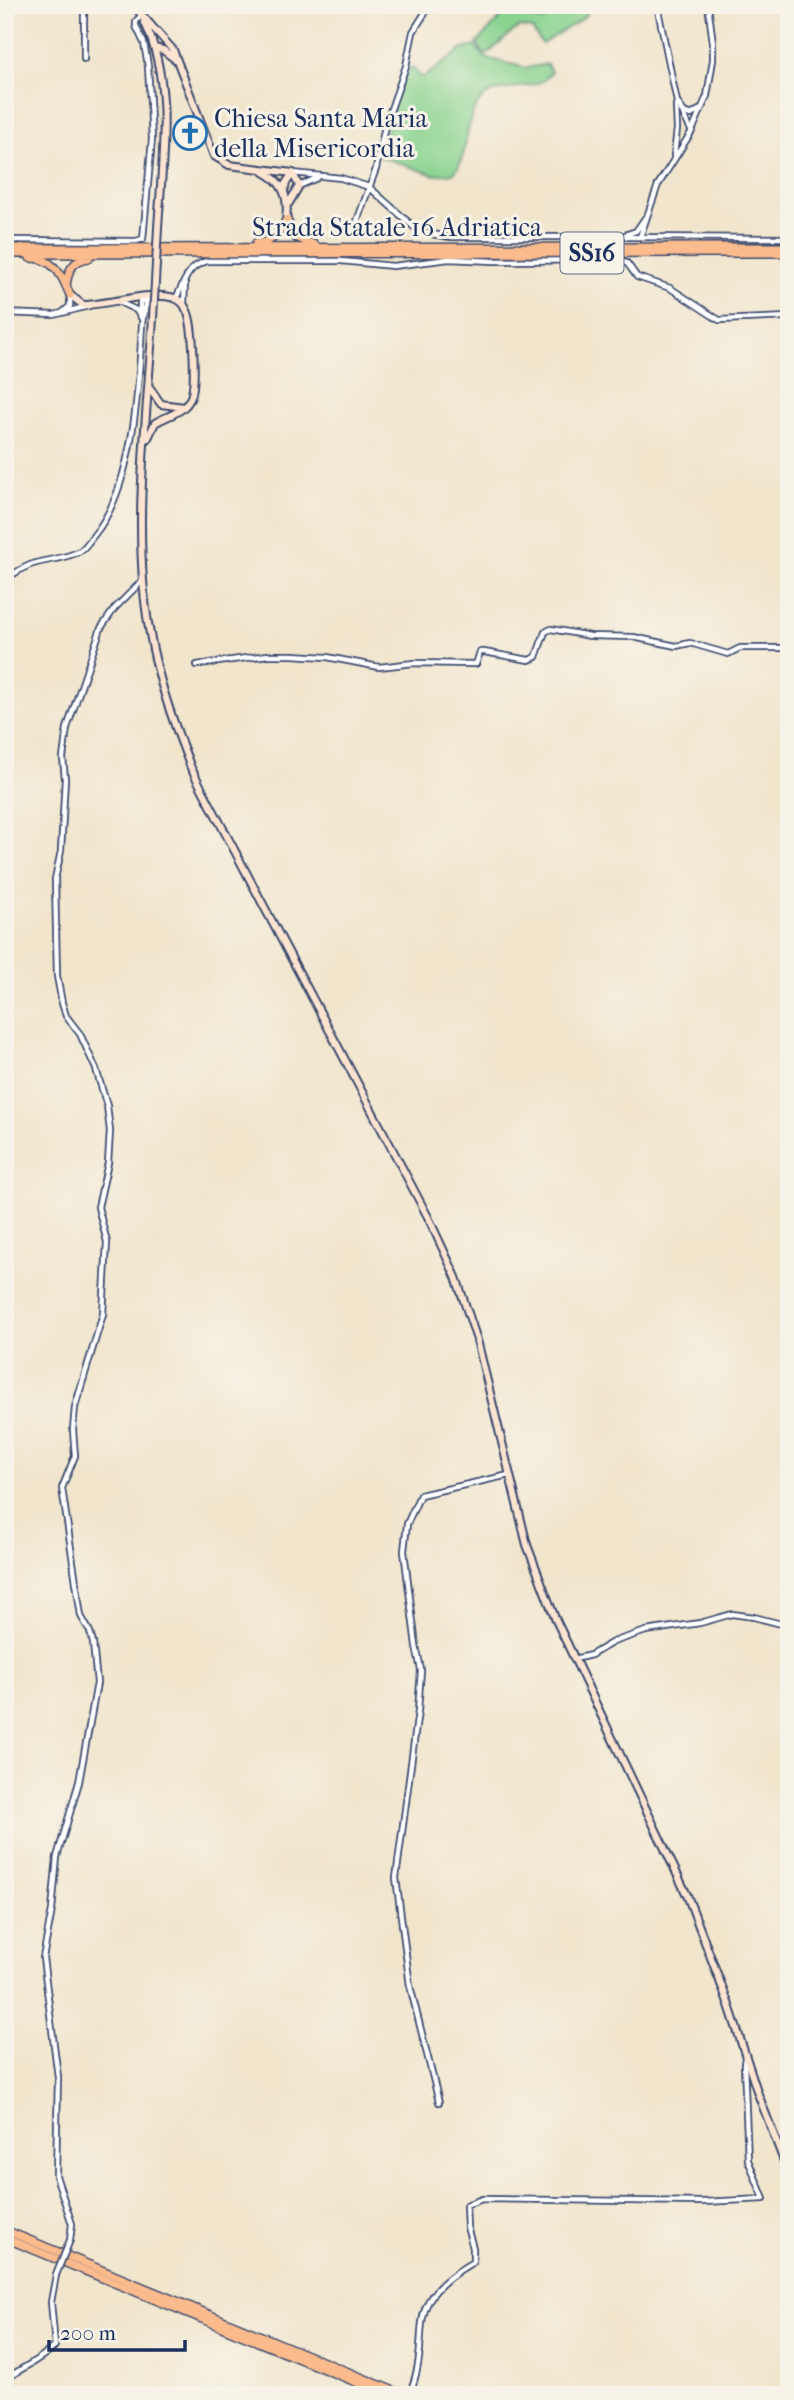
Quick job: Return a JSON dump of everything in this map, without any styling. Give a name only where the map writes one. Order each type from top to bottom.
[{"type":"highway","points":[[194,248],[214,243],[267,242],[280,232],[286,220]]},
{"type":"highway","points":[[286,220],[301,241],[336,248]]},
{"type":"highway","name":"Strada Statale 16 Adriatica","points":[[5,256],[789,247]]},
{"type":"highway","name":"Strada Statale 16 Adriatica","points":[[5,248],[336,248],[394,251],[789,253]]},
{"type":"highway","points":[[66,286],[69,269],[78,260],[124,258],[141,254]]},
{"type":"highway","points":[[5,256],[47,261],[57,269],[70,295]]},
{"type":"highway","points":[[5,2230],[406,2395]]},
{"type":"highway","points":[[5,2238],[387,2395]]},
{"type":"main road","points":[[133,5],[169,44],[214,156],[229,166],[293,173]]},
{"type":"main road","points":[[141,16],[154,48],[162,96],[158,228],[141,524],[143,580],[156,667],[171,717],[191,768],[428,1217],[456,1277],[477,1340],[509,1475],[536,1572],[574,1659],[687,1895],[789,2174]]},
{"type":"main road","points":[[154,48],[159,44],[169,44]]},
{"type":"main road","points":[[154,48],[176,60]]},
{"type":"main road","points":[[158,65],[161,58],[169,54]]},
{"type":"main road","points":[[259,170],[277,181],[284,191],[288,205]]},
{"type":"main road","points":[[286,220],[288,205],[299,186],[293,173]]},
{"type":"main road","points":[[284,191],[293,173]]},
{"type":"main road","points":[[70,295],[75,302],[83,305],[169,296],[184,304],[190,320],[194,382],[191,397],[177,413],[155,422],[145,446]]},
{"type":"main road","points":[[149,386],[153,396],[161,404],[184,407]]},
{"type":"main road","points":[[147,410],[161,404]]},
{"type":"main road","points":[[147,410],[164,417]]},
{"type":"street","points":[[84,5],[84,59]]},
{"type":"street","points":[[353,232],[369,187],[390,108],[410,52],[413,32],[430,5]]},
{"type":"street","points":[[657,5],[677,116],[680,126],[692,131]]},
{"type":"street","points":[[640,237],[639,231],[658,185],[692,131],[707,96],[713,60],[708,5]]},
{"type":"street","points":[[5,240],[143,239],[152,139],[148,66],[144,43],[136,26],[136,21],[141,16]]},
{"type":"street","points":[[674,90],[692,131]]},
{"type":"street","points":[[680,108],[691,115],[703,106]]},
{"type":"street","points":[[674,159],[677,116]]},
{"type":"street","points":[[293,173],[341,178],[369,187],[415,228],[452,237],[789,238]]},
{"type":"street","points":[[299,186],[312,178],[326,176]]},
{"type":"street","points":[[619,237],[642,226]]},
{"type":"street","points":[[642,226],[661,237]]},
{"type":"street","points":[[176,298],[191,268],[206,261],[341,261],[393,266],[449,259],[614,260],[626,263],[636,277],[670,288],[719,320],[789,317]]},
{"type":"street","points":[[184,304],[186,281]]},
{"type":"street","points":[[61,313],[70,306],[70,295]]},
{"type":"street","points":[[5,579],[33,564],[80,551],[101,527],[111,509],[123,476],[130,440],[139,370],[141,318],[147,298]]},
{"type":"street","points":[[117,301],[132,307],[141,318]]},
{"type":"street","points":[[5,313],[43,315],[93,305]]},
{"type":"street","points":[[5,2379],[55,2346],[51,2302],[56,2275],[70,2241],[72,2224],[56,2176],[58,2077],[43,1958],[53,1902],[57,1857],[79,1782],[97,1684],[93,1643],[81,1616],[62,1488],[75,1455],[75,1406],[89,1368],[103,1314],[107,1242],[98,1207],[108,1163],[110,1131],[107,1106],[96,1069],[80,1034],[66,1016],[57,976],[54,894],[61,851],[65,779],[62,758],[67,728],[101,628],[115,608],[143,580]]},
{"type":"street","points":[[197,665],[268,655],[327,657],[379,667],[414,663],[473,664],[480,652],[529,660],[536,657],[545,632],[551,629],[590,636],[633,637],[676,646],[690,643],[728,654],[740,648],[789,648]]},
{"type":"street","points":[[439,2102],[410,1986],[396,1878],[421,1670],[415,1646],[405,1567],[405,1542],[409,1519],[420,1495],[509,1475]]},
{"type":"street","points":[[574,1659],[591,1655],[613,1642],[646,1631],[700,1623],[732,1614],[789,1626]]},
{"type":"street","points":[[406,2395],[412,2387],[420,2363],[422,2312],[434,2290],[452,2274],[473,2262],[466,2205],[482,2199],[703,2202],[764,2199],[748,2160],[744,2064],[746,2056]]},
{"type":"green space","points":[[512,5],[528,5],[527,16],[543,21],[560,8],[560,5],[593,5],[582,19],[542,44],[532,29],[521,27],[485,56],[477,43]]},
{"type":"green space","points":[[475,46],[486,58],[526,68],[547,64],[551,72],[536,84],[499,90],[483,98],[473,113],[462,158],[454,173],[434,175],[379,156],[396,94],[406,70],[412,68],[424,77],[463,49]]},
{"type":"place","name":"Chiesa Santa Maria della Misericordia","points":[[190,133]]}]
